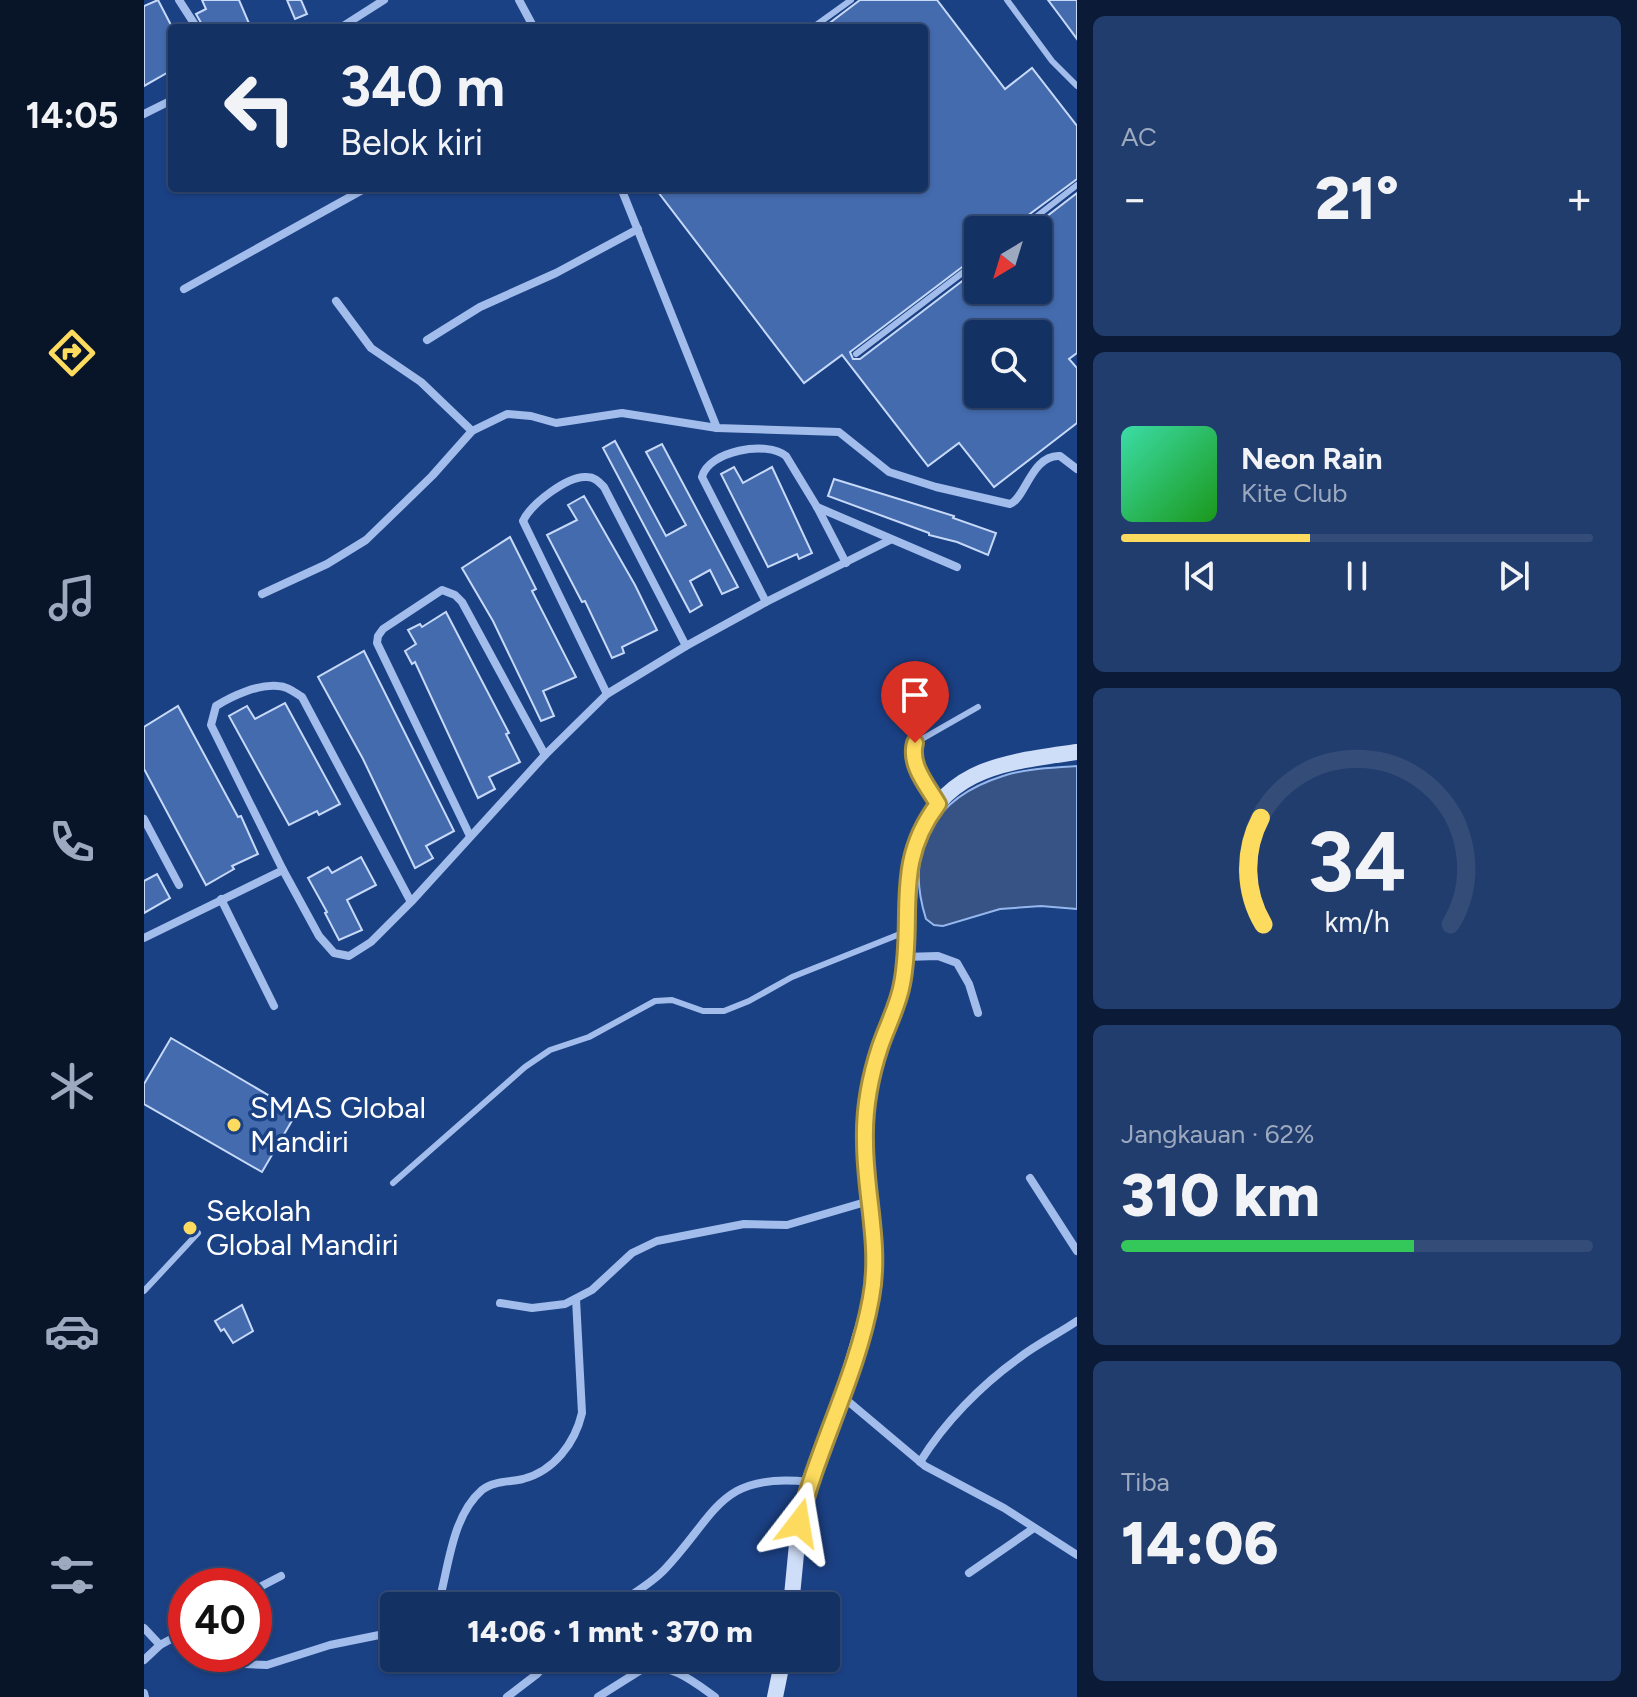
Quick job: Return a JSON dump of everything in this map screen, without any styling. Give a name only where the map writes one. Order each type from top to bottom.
[{"type":"street","points":[[179,0],[194,24]]},
{"type":"street","points":[[346,24],[384,0]]},
{"type":"street","points":[[519,0],[532,24]]},
{"type":"street","points":[[144,114],[168,102]]},
{"type":"street","points":[[184,289],[359,192]]},
{"type":"street","points":[[623,192],[717,428]]},
{"type":"street","points":[[427,340],[480,307],[556,273],[638,229]]},
{"type":"street","points":[[336,301],[371,348],[421,382],[472,431]]},
{"type":"street","points":[[262,594],[327,564],[366,540],[432,476],[472,431],[507,414],[556,423],[622,413],[717,428],[839,432],[889,472],[936,487],[1010,504],[1017,500],[1030,476],[1051,457],[1060,456],[1077,469]]},
{"type":"street","points":[[766,602],[702,477],[707,465],[729,453],[768,448],[779,450],[786,456],[846,563]]},
{"type":"street","points":[[607,694],[523,521],[547,494],[583,476],[595,478],[604,487],[686,646]]},
{"type":"street","points":[[817,507],[957,567]]},
{"type":"street","points":[[411,902],[302,697],[278,685],[226,700],[216,706],[211,725],[283,870],[319,936],[328,949],[342,957],[360,951],[411,902],[545,755],[607,694],[766,602],[890,540]]},
{"type":"street","points":[[470,836],[377,643],[383,629],[442,590],[455,595],[462,602],[545,755]]},
{"type":"street","points":[[792,1592],[799,1523],[809,1482],[842,1397],[865,1322],[874,1277],[875,1249],[865,1143],[869,1086],[898,1000],[909,870],[919,830],[938,804],[966,780],[1003,763],[1077,752]]},
{"type":"street","points":[[144,819],[179,885]]},
{"type":"street","points":[[144,846],[155,840]]},
{"type":"street","points":[[144,938],[283,870]]},
{"type":"street","points":[[221,899],[274,1006]]},
{"type":"street","points":[[904,957],[938,956],[957,963],[969,984],[978,1013]]},
{"type":"street","points":[[1030,1178],[1077,1251]]},
{"type":"street","points":[[500,1303],[532,1308],[565,1304],[592,1290],[632,1253],[657,1241],[744,1224],[787,1225],[869,1201]]},
{"type":"street","points":[[442,1592],[461,1519],[483,1488],[524,1479],[547,1468],[569,1447],[578,1430],[582,1413],[576,1299]]},
{"type":"street","points":[[920,1462],[953,1418],[1000,1373],[1077,1321]]},
{"type":"street","points":[[842,1397],[920,1462],[1077,1555]]},
{"type":"street","points":[[634,1592],[662,1572],[707,1517],[739,1488],[782,1479],[809,1482]]},
{"type":"street","points":[[969,1573],[1034,1528]]},
{"type":"street","points":[[272,1581],[281,1576]]},
{"type":"street","points":[[144,1628],[160,1645]]},
{"type":"street","points":[[272,1663],[330,1645],[380,1635]]},
{"type":"street","points":[[144,1660],[168,1641]]},
{"type":"street","points":[[507,1697],[539,1672]]},
{"type":"street","points":[[598,1697],[638,1672]]},
{"type":"street","points":[[674,1672],[715,1697]]},
{"type":"street","points":[[775,1697],[780,1672]]},
{"type":"lane","points":[[818,24],[851,0]]},
{"type":"lane","points":[[1007,0],[1052,61],[1077,86]]},
{"type":"lane","points":[[1037,216],[1077,185]]},
{"type":"lane","points":[[856,354],[964,272]]},
{"type":"lane","points":[[938,804],[915,765],[912,753],[915,743],[978,707]]},
{"type":"lane","points":[[393,1183],[542,1054],[589,1037],[655,1001],[672,1000],[703,1011],[724,1011],[792,977],[906,932]]},
{"type":"lane","points":[[144,1291],[198,1233]]},
{"type":"water","points":[[1077,766],[1077,909],[1041,906],[1000,909],[943,926],[934,925],[926,919],[920,894],[922,849],[942,812],[958,798],[1003,776]]},
{"type":"building","points":[[158,0],[170,24],[168,24],[168,72],[144,86],[144,6]]},
{"type":"building","points":[[202,0],[239,0],[249,24],[202,24],[196,14],[206,9]]},
{"type":"building","points":[[287,0],[301,0],[307,14],[295,19]]},
{"type":"building","points":[[860,0],[937,0],[1005,89],[1032,68],[1077,126],[1077,179],[1027,216],[964,216],[964,266],[850,352],[853,359],[860,359],[964,280],[964,304],[1052,304],[1052,216],[1047,216],[1077,193],[1077,353],[1069,359],[1077,368],[1077,423],[994,487],[959,443],[928,466],[842,355],[804,383],[658,192],[928,192],[928,24],[828,24]]},
{"type":"building","points":[[1048,0],[1077,0],[1077,39],[1060,16]]},
{"type":"building","points":[[615,441],[666,536],[686,525],[646,452],[662,444],[738,587],[722,594],[710,570],[690,581],[702,605],[690,612],[603,448]]},
{"type":"building","points":[[734,467],[743,483],[772,467],[812,553],[799,559],[797,554],[768,567],[721,474]]},
{"type":"building","points":[[834,479],[954,516],[996,533],[988,555],[828,496]]},
{"type":"building","points":[[584,496],[657,630],[622,647],[624,653],[612,658],[585,601],[582,602],[547,535],[577,520],[568,505]]},
{"type":"building","points":[[510,537],[536,589],[532,591],[576,677],[543,691],[554,716],[541,721],[493,621],[462,568]]},
{"type":"building","points":[[446,612],[509,733],[506,734],[520,762],[489,777],[495,789],[478,798],[415,662],[412,664],[405,651],[416,644],[408,630],[420,624],[422,627]]},
{"type":"building","points":[[364,651],[454,831],[426,846],[433,858],[415,868],[363,759],[318,677]]},
{"type":"building","points":[[285,703],[340,804],[289,825],[229,716],[247,706],[255,719]]},
{"type":"building","points":[[178,706],[238,817],[241,816],[258,854],[232,866],[234,869],[206,885],[144,769],[144,727]]},
{"type":"building","points":[[361,857],[376,885],[347,900],[362,930],[339,940],[308,878],[328,867],[332,873]]},
{"type":"building","points":[[157,874],[170,898],[144,913],[144,881]]},
{"type":"building","points":[[171,1038],[297,1112],[262,1172],[144,1104],[144,1084]]},
{"type":"building","points":[[242,1305],[253,1331],[233,1343],[215,1321]]},
{"type":"place","name":"SMAS Global Mandiri","points":[[234,1125]]},
{"type":"place","name":"Sekolah Global Mandiri","points":[[190,1228]]},
{"type":"route","points":[[799,1523],[809,1482],[852,1368],[871,1300],[875,1249],[865,1143],[869,1086],[902,986],[913,849],[919,830],[938,804],[915,765],[912,753],[915,743]]}]
